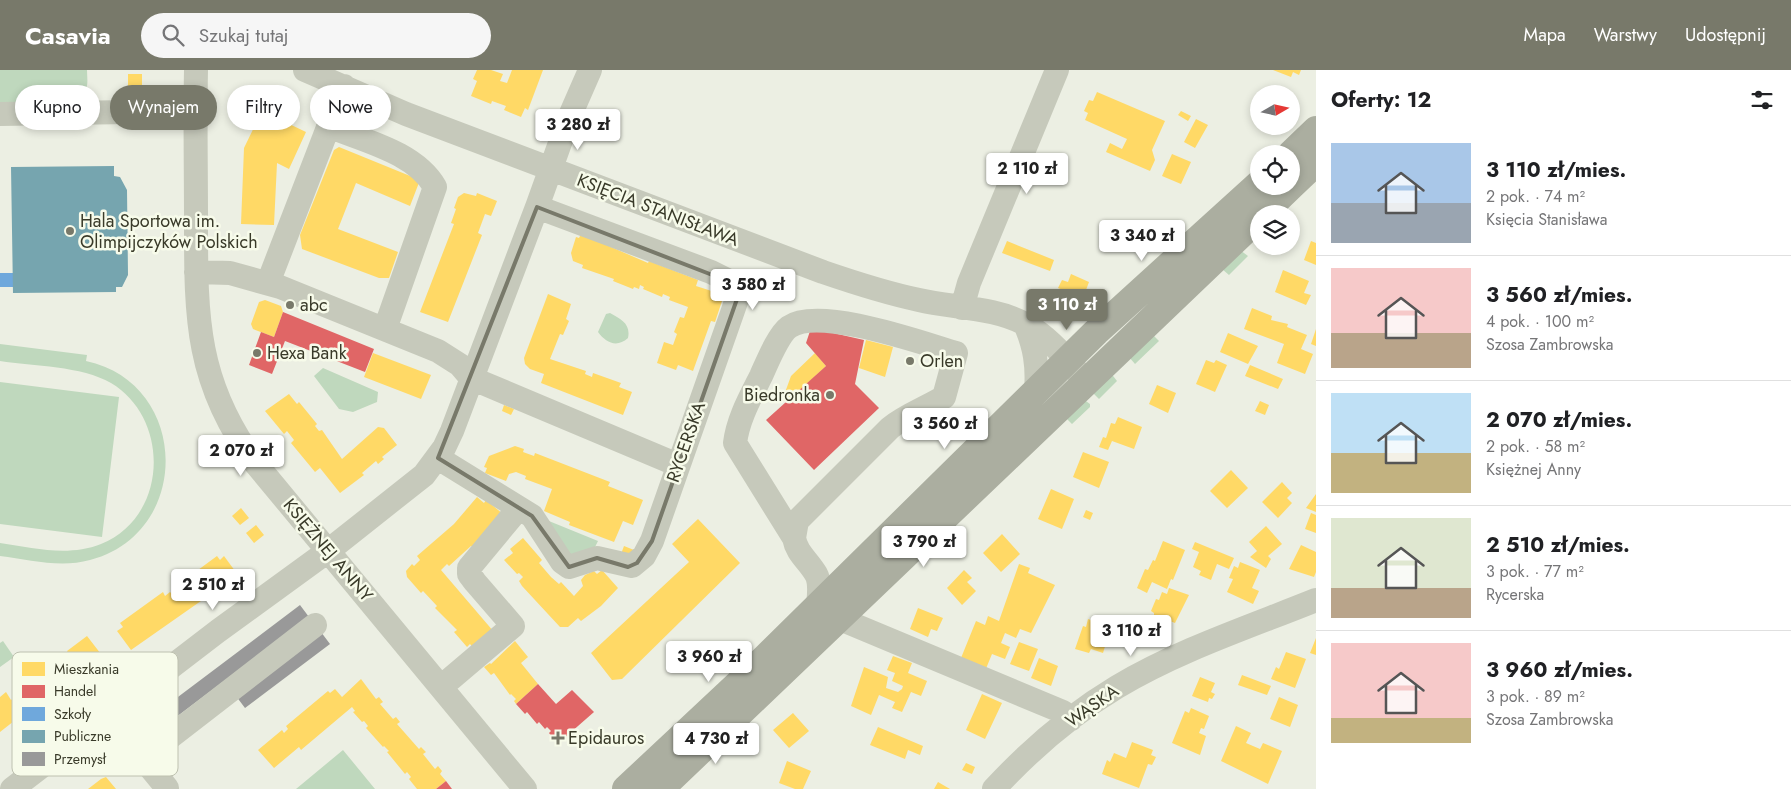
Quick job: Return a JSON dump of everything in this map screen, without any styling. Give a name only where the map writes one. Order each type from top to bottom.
[{"type":"main road","points":[[1300,145],[1316,130]]},
{"type":"main road","points":[[1300,177],[1316,162]]},
{"type":"main road","points":[[660,789],[829,612],[864,560],[1096,332],[1250,192]]},
{"type":"main road","points":[[1271,205],[1282,195]]},
{"type":"main road","points":[[626,789],[829,612],[945,518],[1250,226]]},
{"type":"main road","points":[[926,499],[928,512],[936,518],[945,518]]},
{"type":"street","name":"KSIĘŻNEJ ANNY","points":[[196,70],[196,85]]},
{"type":"street","name":"KSIĘCIA STANISŁAWA","points":[[305,70],[342,85]]},
{"type":"street","points":[[178,664],[328,551],[424,475],[438,458],[452,431],[590,70]]},
{"type":"street","points":[[962,308],[970,283],[1057,70]]},
{"type":"street","name":"KSIĘCIA STANISŁAWA","points":[[391,107],[551,170],[823,272],[873,289],[920,301],[1003,316],[1034,330],[1068,360],[1085,382]]},
{"type":"street","points":[[0,114],[110,112]]},
{"type":"street","name":"KSIĘŻNEJ ANNY","points":[[195,130],[196,306],[201,343],[212,385],[222,409],[256,464],[525,789]]},
{"type":"street","points":[[268,283],[326,130]]},
{"type":"street","points":[[338,130],[409,159],[428,174],[435,187],[385,329]]},
{"type":"street","name":"RYCERSKA","points":[[438,458],[537,522],[562,562],[569,567],[598,558],[632,566],[644,556],[652,542],[737,298],[732,283],[711,272],[537,208]]},
{"type":"street","points":[[196,272],[230,274],[268,283],[385,329],[438,351],[460,365],[471,378],[678,465]]},
{"type":"street","points":[[794,538],[797,521],[890,428],[902,419],[944,397],[956,353],[877,330],[837,322],[796,324],[784,332],[746,407],[737,430],[735,443],[794,538],[798,553],[816,575],[829,612],[1063,712],[1071,719]]},
{"type":"street","points":[[1036,391],[1038,368],[1034,330],[1073,336],[1096,332]]},
{"type":"street","points":[[441,687],[513,626],[475,582],[469,574],[469,568],[518,508]]},
{"type":"street","points":[[816,575],[841,571],[864,560]]},
{"type":"street","name":"WĄSKA","points":[[994,789],[1071,719],[1113,690],[1154,667],[1316,600]]},
{"type":"street","points":[[178,731],[315,625]]},
{"type":"street","points":[[12,789],[29,776]]},
{"type":"street","points":[[157,776],[167,788]]},
{"type":"highlighted area","points":[[537,207],[733,283],[737,299],[652,541],[637,563],[628,567],[597,558],[569,567],[532,516],[438,458]]},
{"type":"green space","points":[[0,70],[87,70],[87,85],[15,85],[15,102],[0,102]]},
{"type":"green space","points":[[1240,250],[1248,256],[1229,275],[1222,269]]},
{"type":"green space","points":[[610,313],[621,320],[628,329],[628,338],[620,343],[608,341],[598,332],[606,314]]},
{"type":"green space","points":[[1151,333],[1159,341],[1135,364],[1129,357]]},
{"type":"green space","points":[[0,344],[87,355],[86,361],[120,375],[145,398],[160,427],[166,459],[161,491],[147,521],[124,545],[90,560],[68,563],[0,556],[0,543],[64,551],[89,548],[101,544],[123,531],[139,513],[149,491],[154,467],[152,443],[144,420],[131,399],[111,383],[99,377],[72,370],[0,361]]},
{"type":"green space","points":[[323,368],[378,392],[377,402],[353,412],[339,409],[314,376]]},
{"type":"green space","points":[[1110,372],[1117,381],[1099,399],[1091,391]]},
{"type":"green space","points":[[0,382],[119,397],[102,537],[0,524]]},
{"type":"green space","points":[[1083,399],[1090,404],[1090,407],[1072,424],[1065,417]]},
{"type":"green space","points":[[544,519],[598,541],[593,551],[574,560]]},
{"type":"green space","points":[[3,641],[12,654],[12,658],[0,667],[0,643]]},
{"type":"green space","points":[[343,750],[375,789],[296,789]]},
{"type":"building: Mieszkania","points":[[477,70],[491,70],[503,74],[500,81],[507,83],[512,70],[543,70],[528,110],[525,108],[521,117],[504,110],[506,106],[492,101],[491,104],[471,96],[477,81],[473,79]]},
{"type":"building: Mieszkania","points":[[1273,70],[1301,70],[1299,75],[1293,72],[1291,77]]},
{"type":"building: Mieszkania","points":[[128,74],[142,74],[142,85],[128,85]]},
{"type":"building: Mieszkania","points":[[1097,92],[1165,121],[1152,150],[1155,160],[1150,171],[1106,152],[1110,143],[1122,149],[1127,139],[1085,120],[1088,113],[1084,111],[1089,100],[1093,101]]},
{"type":"building: Mieszkania","points":[[1181,111],[1191,116],[1188,121],[1178,115]]},
{"type":"building: Mieszkania","points":[[1196,119],[1208,125],[1195,148],[1184,142]]},
{"type":"building: Mieszkania","points":[[300,129],[306,132],[289,169],[277,163],[274,225],[241,224],[244,148],[253,130]]},
{"type":"building: Mieszkania","points":[[339,147],[420,180],[410,206],[356,183],[338,229],[398,252],[389,278],[379,278],[302,249],[300,235],[334,150]]},
{"type":"building: Mieszkania","points":[[1172,154],[1191,162],[1181,184],[1162,176]]},
{"type":"building: Mieszkania","points":[[464,193],[476,196],[477,193],[497,201],[491,216],[485,214],[478,233],[482,235],[448,322],[420,312],[454,224],[451,223],[458,197]]},
{"type":"building: Mieszkania","points":[[581,234],[648,263],[649,261],[698,280],[696,286],[724,295],[715,322],[711,321],[693,371],[678,365],[676,370],[657,363],[664,342],[673,345],[677,334],[674,332],[680,317],[684,318],[688,307],[669,300],[670,297],[663,294],[662,297],[643,289],[644,287],[640,285],[639,289],[634,287],[633,289],[613,281],[614,279],[582,268],[583,265],[573,261],[571,253],[576,237],[579,238]]},
{"type":"building: Mieszkania","points":[[1007,241],[1054,260],[1050,271],[1002,253]]},
{"type":"building: Mieszkania","points":[[1311,241],[1316,243],[1316,265],[1304,260]]},
{"type":"building: Mieszkania","points":[[1283,270],[1309,281],[1304,293],[1311,295],[1306,305],[1275,292]]},
{"type":"building: Mieszkania","points":[[1071,274],[1089,282],[1083,298],[1058,288],[1062,280],[1068,282]]},
{"type":"building: Mieszkania","points":[[548,294],[571,304],[566,319],[569,321],[563,335],[560,334],[550,359],[586,371],[585,374],[592,377],[593,373],[621,383],[619,387],[632,392],[623,415],[541,383],[544,374],[530,369],[525,364],[524,358]]},
{"type":"building: Mieszkania","points":[[265,300],[281,306],[283,312],[274,337],[253,329],[251,324],[259,302]]},
{"type":"building: Mieszkania","points":[[1252,308],[1272,316],[1271,320],[1288,324],[1287,327],[1307,335],[1301,349],[1313,354],[1305,374],[1277,363],[1284,344],[1244,329]]},
{"type":"building: Mieszkania","points":[[1316,329],[1316,346],[1311,344]]},
{"type":"building: Mieszkania","points":[[1228,333],[1258,346],[1248,364],[1220,352]]},
{"type":"building: Mieszkania","points":[[866,340],[893,347],[885,377],[859,368]]},
{"type":"building: Mieszkania","points":[[373,353],[431,375],[421,399],[364,377]]},
{"type":"building: Mieszkania","points":[[815,353],[826,366],[787,402],[783,398],[791,376]]},
{"type":"building: Mieszkania","points":[[1206,360],[1214,363],[1216,360],[1227,365],[1215,392],[1196,384]]},
{"type":"building: Mieszkania","points":[[1250,365],[1283,379],[1278,389],[1245,376]]},
{"type":"building: Mieszkania","points":[[1157,385],[1176,393],[1168,413],[1149,404]]},
{"type":"building: Mieszkania","points":[[289,394],[297,404],[299,402],[317,424],[315,426],[319,431],[322,430],[342,459],[378,427],[384,428],[397,445],[382,457],[384,459],[378,464],[376,461],[362,473],[364,475],[340,493],[320,468],[315,472],[291,443],[294,440],[287,431],[284,434],[265,411]]},
{"type":"building: Mieszkania","points":[[1260,401],[1269,405],[1265,415],[1255,411]]},
{"type":"building: Mieszkania","points":[[504,405],[514,409],[511,415],[502,411]]},
{"type":"building: Mieszkania","points":[[1118,417],[1142,427],[1134,449],[1112,441],[1108,450],[1099,447],[1103,437],[1106,438],[1111,423],[1115,424]]},
{"type":"building: Mieszkania","points":[[515,446],[524,449],[523,452],[534,456],[535,453],[610,482],[608,486],[643,500],[633,525],[623,521],[614,542],[569,525],[570,522],[544,511],[552,489],[525,479],[526,476],[516,472],[509,474],[506,481],[485,473],[487,468],[484,467],[489,456]]},
{"type":"building: Mieszkania","points":[[1083,452],[1109,462],[1099,488],[1073,477]]},
{"type":"building: Mieszkania","points":[[1231,470],[1248,488],[1227,508],[1210,491]]},
{"type":"building: Mieszkania","points":[[1282,482],[1292,493],[1287,498],[1292,503],[1278,518],[1262,502]]},
{"type":"building: Mieszkania","points":[[1051,489],[1074,499],[1062,529],[1038,519]]},
{"type":"building: Mieszkania","points":[[1316,494],[1316,512],[1306,508]]},
{"type":"building: Mieszkania","points":[[477,497],[484,503],[486,500],[503,514],[474,547],[471,546],[449,566],[447,564],[441,570],[494,632],[474,649],[470,644],[467,647],[454,632],[457,630],[435,608],[437,606],[423,591],[421,593],[407,577],[406,571],[412,564],[414,566],[420,560],[417,556],[454,524]]},
{"type":"building: Mieszkania","points":[[241,508],[249,518],[240,525],[232,516]]},
{"type":"building: Mieszkania","points":[[1086,510],[1093,513],[1090,520],[1083,517]]},
{"type":"building: Mieszkania","points":[[1311,513],[1316,515],[1316,533],[1305,529]]},
{"type":"building: Mieszkania","points":[[698,519],[740,563],[622,679],[612,680],[591,653],[689,562],[672,544]]},
{"type":"building: Mieszkania","points":[[256,525],[264,535],[254,543],[246,533]]},
{"type":"building: Mieszkania","points":[[1266,526],[1282,544],[1268,556],[1271,559],[1266,568],[1250,557],[1257,551],[1249,542]]},
{"type":"building: Mieszkania","points":[[1002,534],[1020,554],[1001,572],[983,553]]},
{"type":"building: Mieszkania","points":[[523,538],[542,560],[539,563],[551,577],[559,584],[561,582],[574,596],[583,586],[581,580],[585,575],[594,571],[597,574],[602,570],[618,588],[601,606],[581,621],[578,618],[568,627],[560,627],[522,586],[519,581],[523,577],[519,573],[517,574],[504,560],[513,553],[510,549]]},
{"type":"building: Mieszkania","points":[[1163,541],[1185,550],[1173,580],[1171,579],[1167,589],[1152,582],[1147,593],[1137,588],[1145,569],[1148,570],[1153,560],[1155,561]]},
{"type":"building: Mieszkania","points":[[1195,542],[1234,558],[1229,569],[1217,564],[1211,580],[1199,575],[1201,571],[1193,567],[1199,552],[1192,549]]},
{"type":"building: Mieszkania","points":[[1301,545],[1316,552],[1316,572],[1314,577],[1289,569]]},
{"type":"building: Mieszkania","points":[[624,546],[634,550],[631,558],[621,554]]},
{"type":"building: Mieszkania","points":[[217,556],[220,560],[224,556],[238,575],[131,650],[117,631],[123,627],[120,623],[163,592],[165,596],[170,592],[172,594],[177,591],[175,587]]},
{"type":"building: Mieszkania","points":[[1240,562],[1260,570],[1252,588],[1259,591],[1253,604],[1227,592],[1233,579],[1229,578],[1234,566],[1238,568]]},
{"type":"building: Mieszkania","points":[[1019,564],[1030,568],[1028,573],[1055,585],[1031,633],[1020,629],[1016,638],[1005,633],[1001,643],[1010,647],[1005,659],[992,654],[985,671],[961,658],[976,621],[985,625],[988,616],[999,621]]},
{"type":"building: Mieszkania","points":[[964,570],[972,578],[967,582],[976,591],[962,605],[947,588]]},
{"type":"building: Mieszkania","points":[[1169,588],[1189,595],[1175,623],[1154,615],[1151,611],[1156,599],[1159,600],[1162,592],[1167,594]]},
{"type":"building: Mieszkania","points":[[918,608],[943,618],[937,631],[931,629],[928,637],[910,629]]},
{"type":"building: Mieszkania","points":[[1088,619],[1113,628],[1111,633],[1115,634],[1111,645],[1106,643],[1103,653],[1091,649],[1089,653],[1075,649],[1083,626],[1086,627]]},
{"type":"building: Mieszkania","points":[[87,636],[99,652],[68,652]]},
{"type":"building: Mieszkania","points":[[1316,638],[1316,655],[1310,653]]},
{"type":"building: Mieszkania","points":[[515,641],[528,657],[521,663],[538,684],[516,704],[514,701],[516,699],[510,695],[494,673],[491,675],[484,667],[491,664]]},
{"type":"building: Mieszkania","points":[[1019,642],[1038,649],[1029,671],[1010,664]]},
{"type":"building: Mieszkania","points":[[1286,652],[1306,659],[1295,688],[1271,679],[1276,667],[1279,669]]},
{"type":"building: Mieszkania","points":[[893,656],[912,663],[908,673],[927,681],[921,696],[911,692],[902,712],[892,708],[895,702],[879,695],[871,715],[851,706],[864,667],[888,677],[886,688],[898,692],[902,689],[903,686],[892,681],[895,673],[887,670]]},
{"type":"building: Mieszkania","points":[[1039,658],[1058,666],[1051,686],[1031,678]]},
{"type":"building: Mieszkania","points":[[1242,675],[1271,686],[1267,695],[1238,685]]},
{"type":"building: Mieszkania","points":[[1200,677],[1215,683],[1211,692],[1215,694],[1212,699],[1209,698],[1208,702],[1192,696]]},
{"type":"building: Mieszkania","points":[[361,679],[376,699],[379,697],[383,702],[380,704],[393,719],[396,717],[400,722],[397,724],[419,749],[421,747],[426,752],[423,754],[435,769],[438,766],[442,771],[440,774],[446,781],[436,789],[417,789],[409,779],[411,777],[407,772],[405,774],[387,752],[389,751],[366,728],[368,726],[353,712],[355,711],[352,707],[301,750],[299,747],[274,768],[258,750],[282,730],[284,733],[288,729],[286,726],[328,691],[330,693],[335,689],[342,697]]},
{"type":"building: Mieszkania","points":[[6,692],[11,700],[12,723],[0,732],[0,697]]},
{"type":"building: Mieszkania","points":[[982,694],[1002,703],[985,739],[966,730]]},
{"type":"building: Mieszkania","points":[[1279,697],[1298,705],[1290,727],[1270,719]]},
{"type":"building: Mieszkania","points":[[1191,708],[1209,716],[1204,729],[1201,728],[1199,733],[1206,736],[1200,755],[1172,743],[1185,711],[1189,713]]},
{"type":"building: Mieszkania","points":[[793,713],[809,731],[789,748],[773,730]]},
{"type":"building: Mieszkania","points":[[1236,726],[1251,733],[1246,743],[1260,749],[1263,743],[1282,751],[1268,784],[1221,761]]},
{"type":"building: Mieszkania","points":[[878,727],[923,746],[920,755],[908,750],[905,759],[870,745]]},
{"type":"building: Mieszkania","points":[[1132,742],[1153,750],[1151,755],[1156,757],[1152,765],[1148,764],[1139,788],[1102,774],[1107,760],[1110,762],[1114,753],[1126,758]]},
{"type":"building: Mieszkania","points":[[787,761],[811,771],[803,789],[795,789],[779,783]]},
{"type":"building: Mieszkania","points":[[966,763],[975,767],[972,774],[962,770]]},
{"type":"building: Mieszkania","points":[[106,777],[116,789],[88,789],[101,779]]},
{"type":"building: Mieszkania","points":[[938,782],[950,789],[934,789]]},
{"type":"building: Handel","points":[[283,312],[374,349],[365,372],[285,341],[272,374],[249,365],[261,332],[274,337]]},
{"type":"building: Handel","name":"Biedronka","points":[[811,328],[864,340],[855,384],[879,408],[814,470],[766,420],[826,366],[806,343]]},
{"type":"building: Handel","points":[[538,684],[556,704],[572,690],[594,712],[562,740],[555,741],[547,727],[545,729],[539,722],[537,724],[527,712],[525,714],[516,704]]},
{"type":"building: Handel","points":[[446,781],[452,789],[436,789]]},
{"type":"building: Szkoły","points":[[0,273],[13,273],[13,287],[0,287]]},
{"type":"building: Publiczne","name":"Hala Sportowa im. Olimpijczyków Polskich","points":[[114,166],[114,176],[120,177],[127,190],[128,275],[122,287],[116,287],[116,292],[13,293],[11,167]]},
{"type":"building: Przemysł","points":[[300,605],[309,617],[178,716],[178,697]]},
{"type":"building: Przemysł","points":[[321,632],[330,644],[245,708],[236,696]]},
{"type":"place","name":"Hala Sportowa im. Olimpijczyków Polskich","points":[[70,231]]},
{"type":"place","name":"abc","points":[[290,305]]},
{"type":"place","name":"Hexa Bank","points":[[257,353]]},
{"type":"place","name":"Orlen","points":[[910,361]]},
{"type":"place","name":"Biedronka","points":[[830,395]]},
{"type":"place","name":"Epidauros","points":[[558,738]]}]
